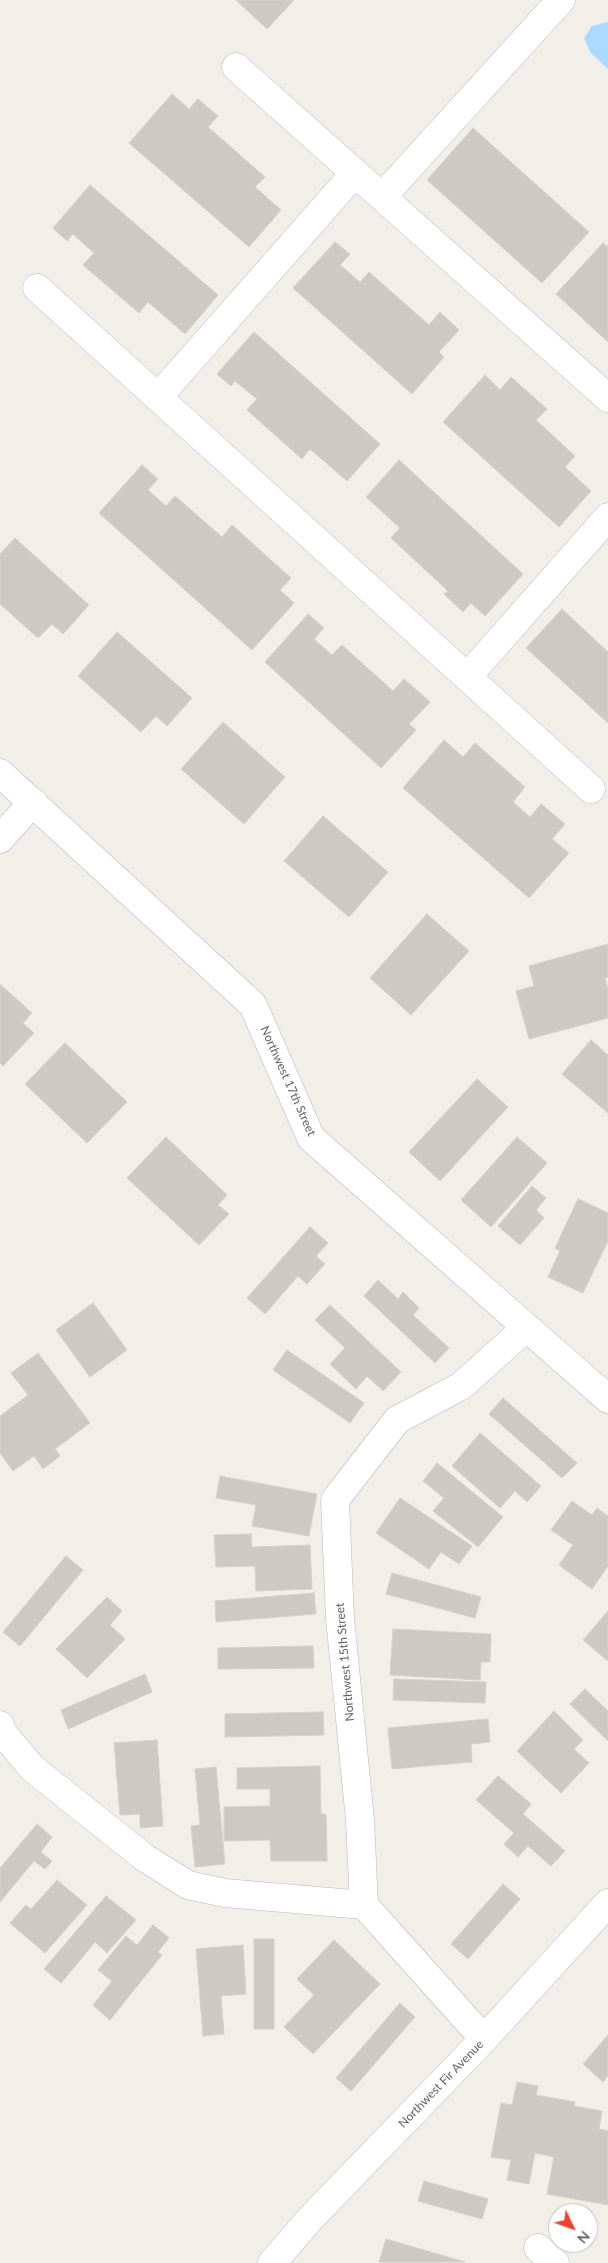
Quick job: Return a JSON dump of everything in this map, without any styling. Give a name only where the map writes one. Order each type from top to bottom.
[{"type":"street","points":[[382,197],[562,0]]},
{"type":"street","points":[[236,68],[608,398]]},
{"type":"street","points":[[158,397],[355,173]]},
{"type":"street","points":[[37,288],[591,789]]},
{"type":"street","points":[[468,676],[608,517]]},
{"type":"street","name":"Northwest 17th Street","points":[[0,773],[253,1004],[311,1138],[608,1399]]},
{"type":"street","points":[[0,839],[33,802]]},
{"type":"street","name":"Northwest 15th Street","points":[[364,1905],[360,1820],[340,1618],[335,1500],[397,1420],[461,1386],[526,1328]]},
{"type":"street","points":[[0,1725],[2,1732],[32,1768],[145,1858],[188,1885],[225,1893],[364,1905],[484,2039]]},
{"type":"street","name":"Northwest Fir Avenue","points":[[272,2263],[309,2220],[484,2039],[608,1904]]},
{"type":"water","points":[[608,22],[608,69],[590,52],[584,38],[592,26]]},
{"type":"building","points":[[236,0],[294,0],[267,29]]},
{"type":"building","points":[[172,94],[189,109],[198,99],[218,116],[208,127],[265,177],[255,187],[281,210],[249,247],[129,143]]},
{"type":"building","points":[[473,128],[589,232],[542,283],[427,180]]},
{"type":"building","points":[[90,185],[218,295],[185,334],[148,302],[139,313],[83,265],[94,253],[73,234],[67,241],[53,228]]},
{"type":"building","points":[[335,242],[350,254],[340,265],[360,282],[369,272],[429,325],[440,312],[459,330],[439,352],[444,357],[412,394],[293,288]]},
{"type":"building","points":[[603,243],[608,247],[608,342],[556,294]]},
{"type":"building","points":[[254,332],[380,444],[347,481],[310,449],[302,459],[247,410],[257,399],[235,381],[231,386],[217,374]]},
{"type":"building","points":[[485,375],[500,390],[511,377],[547,409],[536,420],[575,456],[565,467],[591,491],[559,527],[443,422]]},
{"type":"building","points":[[399,460],[523,574],[485,616],[471,603],[463,612],[444,594],[448,591],[391,538],[400,528],[366,497]]},
{"type":"building","points":[[142,465],[158,479],[148,490],[166,506],[175,496],[222,537],[232,525],[291,578],[280,590],[294,603],[252,650],[99,513]]},
{"type":"building","points":[[15,538],[89,605],[63,634],[52,624],[38,638],[0,604],[0,554]]},
{"type":"building","points":[[562,609],[608,652],[608,723],[526,648]]},
{"type":"building","points":[[308,614],[324,628],[314,639],[332,655],[342,645],[393,691],[404,679],[430,702],[409,724],[416,730],[381,768],[265,662]]},
{"type":"building","points":[[117,632],[192,698],[167,726],[156,716],[141,732],[78,676]]},
{"type":"building","points":[[223,722],[285,777],[244,824],[181,769]]},
{"type":"building","points":[[444,740],[463,757],[475,743],[525,787],[513,802],[530,817],[541,804],[565,824],[552,839],[569,853],[529,898],[403,788]]},
{"type":"building","points":[[323,816],[388,872],[349,917],[284,861]]},
{"type":"building","points":[[427,914],[469,951],[411,1015],[370,978]]},
{"type":"building","points":[[608,944],[608,977],[605,978],[608,990],[608,1018],[529,1039],[516,991],[534,986],[529,966]]},
{"type":"building","points":[[0,984],[32,1013],[23,1023],[34,1033],[3,1066],[0,1063]]},
{"type":"building","points":[[591,1040],[608,1055],[608,1113],[562,1074]]},
{"type":"building","points":[[65,1043],[127,1102],[87,1143],[25,1084]]},
{"type":"building","points":[[477,1079],[508,1107],[440,1181],[409,1152]]},
{"type":"building","points":[[166,1137],[227,1195],[218,1205],[229,1214],[199,1245],[127,1178]]},
{"type":"building","points":[[517,1137],[547,1163],[491,1227],[461,1200]]},
{"type":"building","points":[[532,1186],[546,1198],[536,1210],[544,1218],[520,1245],[498,1226]]},
{"type":"building","points":[[578,1199],[608,1213],[608,1241],[583,1293],[548,1277],[560,1251],[555,1248]]},
{"type":"building","points":[[310,1227],[328,1243],[316,1256],[325,1264],[307,1284],[298,1276],[265,1314],[247,1298]]},
{"type":"building","points":[[378,1280],[398,1299],[403,1292],[419,1308],[413,1315],[449,1348],[435,1363],[364,1296]]},
{"type":"building","points":[[93,1303],[127,1350],[90,1377],[56,1330]]},
{"type":"building","points":[[330,1305],[401,1372],[383,1391],[367,1376],[356,1389],[330,1364],[345,1348],[315,1320]]},
{"type":"building","points":[[287,1350],[364,1403],[350,1423],[273,1370]]},
{"type":"building","points":[[38,1353],[90,1423],[55,1449],[60,1456],[43,1469],[34,1456],[13,1471],[0,1453],[0,1416],[28,1395],[11,1373]]},
{"type":"building","points":[[503,1398],[577,1463],[562,1478],[489,1414]]},
{"type":"building","points":[[480,1433],[541,1486],[527,1502],[515,1491],[500,1508],[452,1466]]},
{"type":"building","points":[[437,1463],[503,1517],[478,1547],[433,1511],[444,1498],[423,1481]]},
{"type":"building","points":[[220,1476],[317,1494],[309,1536],[252,1526],[256,1505],[216,1498]]},
{"type":"building","points":[[400,1498],[472,1546],[459,1564],[441,1552],[429,1569],[376,1533]]},
{"type":"building","points":[[572,1501],[592,1515],[597,1508],[608,1516],[608,1566],[592,1589],[559,1565],[573,1545],[551,1530]]},
{"type":"building","points":[[251,1534],[252,1547],[310,1545],[312,1589],[256,1591],[255,1566],[216,1567],[214,1535]]},
{"type":"building","points":[[66,1556],[83,1570],[20,1646],[3,1632]]},
{"type":"building","points":[[392,1573],[481,1597],[475,1618],[386,1594]]},
{"type":"building","points":[[314,1593],[316,1614],[216,1622],[215,1601]]},
{"type":"building","points":[[107,1597],[122,1611],[110,1625],[125,1639],[87,1678],[56,1649]]},
{"type":"building","points":[[608,1611],[608,1661],[583,1640]]},
{"type":"building","points":[[393,1629],[491,1634],[490,1662],[481,1662],[480,1680],[390,1675]]},
{"type":"building","points":[[313,1646],[314,1668],[218,1669],[218,1648]]},
{"type":"building","points":[[145,1674],[152,1692],[68,1729],[61,1710]]},
{"type":"building","points":[[394,1679],[486,1682],[485,1703],[393,1700]]},
{"type":"building","points":[[585,1689],[608,1711],[608,1741],[570,1704]]},
{"type":"building","points":[[554,1711],[583,1740],[574,1749],[589,1763],[561,1793],[517,1751]]},
{"type":"building","points":[[323,1712],[324,1735],[225,1737],[225,1714]]},
{"type":"building","points":[[488,1719],[490,1742],[471,1744],[472,1762],[392,1769],[388,1728]]},
{"type":"building","points":[[157,1740],[163,1826],[140,1828],[140,1814],[120,1815],[114,1743]]},
{"type":"building","points":[[320,1766],[321,1814],[326,1814],[327,1861],[271,1861],[270,1840],[224,1841],[224,1807],[270,1806],[270,1789],[237,1789],[237,1768]]},
{"type":"building","points":[[216,1767],[225,1864],[195,1867],[191,1826],[200,1825],[195,1769]]},
{"type":"building","points":[[498,1776],[531,1804],[523,1814],[565,1851],[551,1866],[528,1846],[518,1857],[504,1844],[514,1833],[476,1800]]},
{"type":"building","points":[[37,1824],[52,1837],[41,1852],[52,1861],[45,1869],[34,1861],[0,1902],[0,1868]]},
{"type":"building","points":[[57,1880],[87,1905],[45,1953],[10,1923],[26,1905],[31,1909]]},
{"type":"building","points":[[503,1884],[520,1899],[468,1959],[451,1944]]},
{"type":"building","points":[[106,1896],[136,1920],[107,1953],[95,1942],[61,1983],[44,1969]]},
{"type":"building","points":[[153,1925],[169,1938],[158,1952],[162,1955],[110,2020],[93,2005],[112,1981],[98,1970],[126,1936],[137,1945]]},
{"type":"building","points":[[254,1939],[274,1939],[274,2029],[254,2029]]},
{"type":"building","points":[[334,1940],[380,1984],[313,2054],[284,2027],[314,1995],[297,1979]]},
{"type":"building","points":[[243,1945],[246,1994],[221,1996],[224,2034],[203,2036],[196,1949]]},
{"type":"building","points":[[400,2003],[415,2017],[351,2091],[336,2078]]},
{"type":"building","points":[[608,2035],[608,2076],[603,2082],[583,2064]]},
{"type":"building","points":[[517,2082],[538,2086],[536,2095],[575,2102],[574,2106],[602,2111],[599,2129],[608,2131],[608,2205],[547,2194],[554,2157],[535,2153],[529,2184],[507,2180],[511,2160],[491,2157],[501,2103],[512,2105]]},
{"type":"building","points":[[424,2181],[488,2199],[482,2219],[418,2201]]},
{"type":"building","points":[[386,2239],[465,2262],[379,2262]]}]
